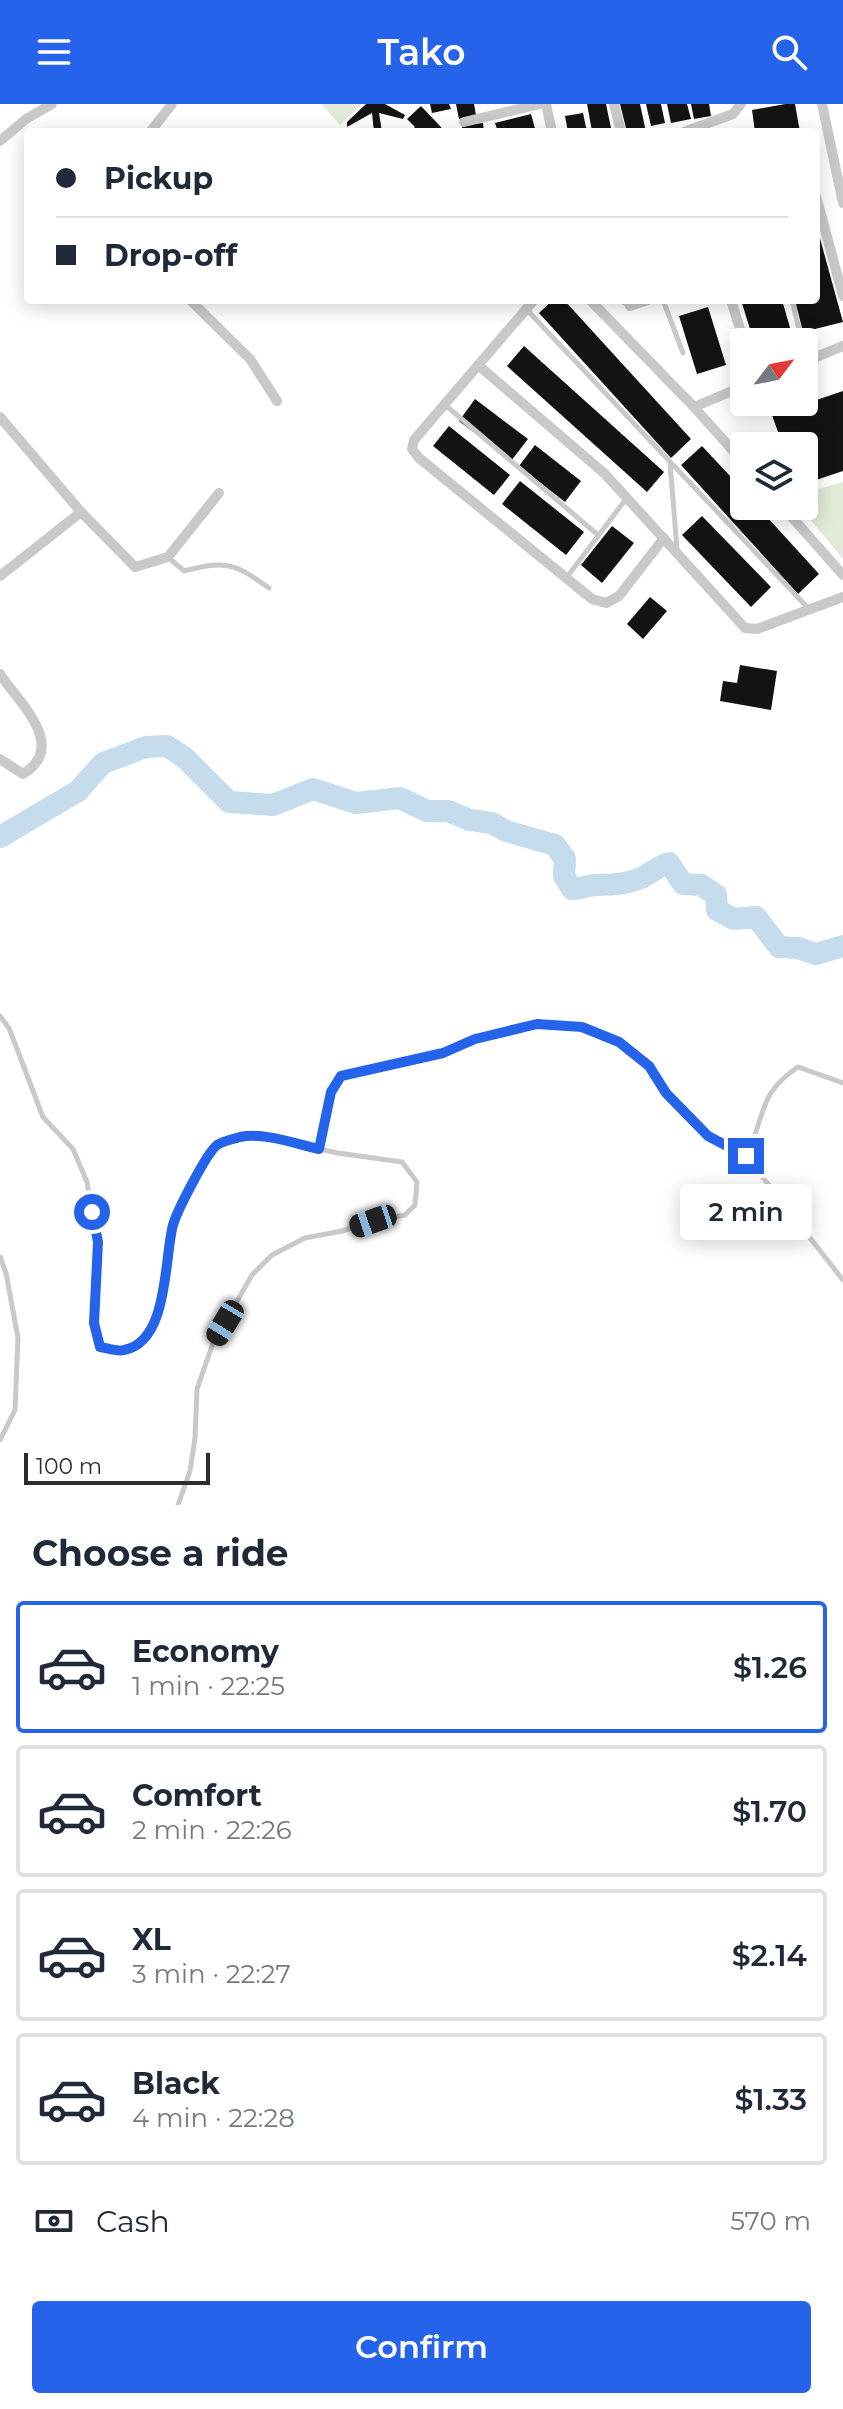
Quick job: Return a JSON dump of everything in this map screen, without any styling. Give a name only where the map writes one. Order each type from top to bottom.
[{"type":"street","points":[[0,141],[26,119],[52,104]]},
{"type":"street","points":[[153,128],[172,104]]},
{"type":"street","points":[[464,122],[543,104],[551,128]]},
{"type":"street","points":[[614,104],[620,128]]},
{"type":"street","points":[[695,128],[733,114],[741,104]]},
{"type":"street","points":[[822,104],[839,166],[843,203]]},
{"type":"street","points":[[820,211],[843,296]]},
{"type":"street","points":[[194,304],[250,359],[277,401]]},
{"type":"street","points":[[530,304],[414,440],[412,449],[419,458],[592,599],[606,603],[619,596],[664,538]]},
{"type":"street","points":[[594,304],[730,447]]},
{"type":"street","points":[[630,306],[636,304]]},
{"type":"street","points":[[732,304],[740,328]]},
{"type":"street","points":[[818,356],[843,346]]},
{"type":"street","points":[[478,365],[605,474],[745,628],[757,629],[843,597]]},
{"type":"street","points":[[694,407],[730,392]]},
{"type":"street","points":[[0,417],[81,512],[135,567],[168,557],[219,493]]},
{"type":"street","points":[[0,576],[81,512]]},
{"type":"street","points":[[794,520],[843,575]]},
{"type":"street","points":[[0,674],[42,735],[41,751],[31,769],[23,774],[0,759]]},
{"type":"lane","points":[[530,304],[670,462],[808,609]]},
{"type":"lane","points":[[626,304],[630,306]]},
{"type":"lane","points":[[665,304],[683,353]]},
{"type":"lane","points":[[793,304],[799,328]]},
{"type":"lane","points":[[444,404],[598,535]]},
{"type":"lane","points":[[670,462],[677,554]]},
{"type":"lane","points":[[565,579],[627,498]]},
{"type":"lane","points":[[168,557],[184,571],[211,564],[241,568],[269,588]]},
{"type":"lane","points":[[0,1016],[9,1028],[43,1117],[73,1149],[87,1182],[98,1242],[94,1323],[100,1347],[123,1351],[136,1345],[149,1332],[162,1303],[173,1223],[206,1158],[218,1144],[244,1136],[402,1162],[417,1182],[415,1205],[405,1215],[305,1238],[272,1255],[252,1275],[213,1343],[197,1389],[190,1471],[178,1505]]},
{"type":"lane","points":[[319,1149],[328,1102],[341,1076],[443,1053],[475,1039],[537,1024],[582,1027],[619,1042],[649,1066],[666,1093],[708,1136],[746,1156],[843,1280]]},
{"type":"lane","points":[[746,1156],[756,1136],[763,1106],[778,1080],[798,1067],[843,1083]]},
{"type":"lane","points":[[0,1257],[18,1338],[15,1410],[0,1440]]},
{"type":"green space","points":[[321,104],[362,104],[340,125]]},
{"type":"green space","points":[[843,482],[843,559],[811,520],[818,520],[818,489]]},
{"type":"building","points":[[366,104],[385,104],[405,115],[403,119],[379,113],[381,128],[374,128],[372,113],[347,127],[347,122]]},
{"type":"building","points":[[430,104],[449,104],[451,109],[432,113]]},
{"type":"building","points":[[456,104],[474,104],[476,115],[459,119]]},
{"type":"building","points":[[587,104],[606,104],[611,128],[591,128]]},
{"type":"building","points":[[620,104],[640,104],[645,128],[626,128]]},
{"type":"building","points":[[646,104],[661,104],[665,123],[651,126]]},
{"type":"building","points":[[667,104],[687,104],[691,119],[671,123]]},
{"type":"building","points":[[691,104],[709,104],[711,116],[694,119]]},
{"type":"building","points":[[795,104],[799,128],[754,128],[752,110]]},
{"type":"building","points":[[421,106],[442,128],[414,128],[407,119]]},
{"type":"building","points":[[583,113],[586,128],[567,128],[565,116]]},
{"type":"building","points":[[531,114],[535,128],[497,128],[495,123]]},
{"type":"building","points":[[483,123],[484,128],[462,128],[462,125]]},
{"type":"building","points":[[820,239],[843,322],[818,328],[802,328],[796,304],[820,304]]},
{"type":"building","points":[[549,304],[568,304],[691,439],[671,458],[539,313]]},
{"type":"building","points":[[742,304],[783,304],[790,328],[750,328]]},
{"type":"building","points":[[708,307],[726,365],[697,374],[679,316]]},
{"type":"building","points":[[524,346],[664,472],[647,492],[507,366]]},
{"type":"building","points":[[843,391],[843,471],[818,479],[818,432],[778,432],[772,416],[818,416],[818,399]]},
{"type":"building","points":[[475,399],[528,439],[511,461],[459,421]]},
{"type":"building","points":[[449,426],[510,475],[494,495],[433,446]]},
{"type":"building","points":[[535,445],[581,481],[565,502],[519,466]]},
{"type":"building","points":[[702,446],[730,476],[730,519],[681,465]]},
{"type":"building","points":[[520,481],[584,532],[566,555],[502,504]]},
{"type":"building","points":[[702,516],[771,587],[751,607],[682,535]]},
{"type":"building","points":[[731,520],[770,520],[819,574],[798,594]]},
{"type":"building","points":[[612,526],[634,543],[602,583],[581,565]]},
{"type":"building","points":[[650,597],[667,611],[643,639],[627,624]]},
{"type":"building","points":[[740,665],[777,671],[771,710],[720,701],[723,681],[737,683]]},
{"type":"waterway","points":[[0,837],[78,791],[103,763],[146,747],[167,746],[185,758],[229,802],[273,805],[313,789],[356,803],[400,798],[427,811],[448,811],[555,845],[565,859],[564,876],[572,889],[629,882],[669,863],[683,884],[701,885],[716,895],[717,910],[734,919],[756,917],[779,947],[798,948],[816,954],[843,946]]},
{"type":"route","points":[[92,1212],[98,1242],[94,1323],[100,1347],[123,1351],[136,1345],[149,1332],[162,1303],[173,1223],[206,1158],[218,1144],[244,1136],[319,1149],[331,1092],[341,1076],[443,1053],[475,1039],[537,1024],[582,1027],[619,1042],[649,1066],[666,1093],[708,1136],[746,1156]]}]
